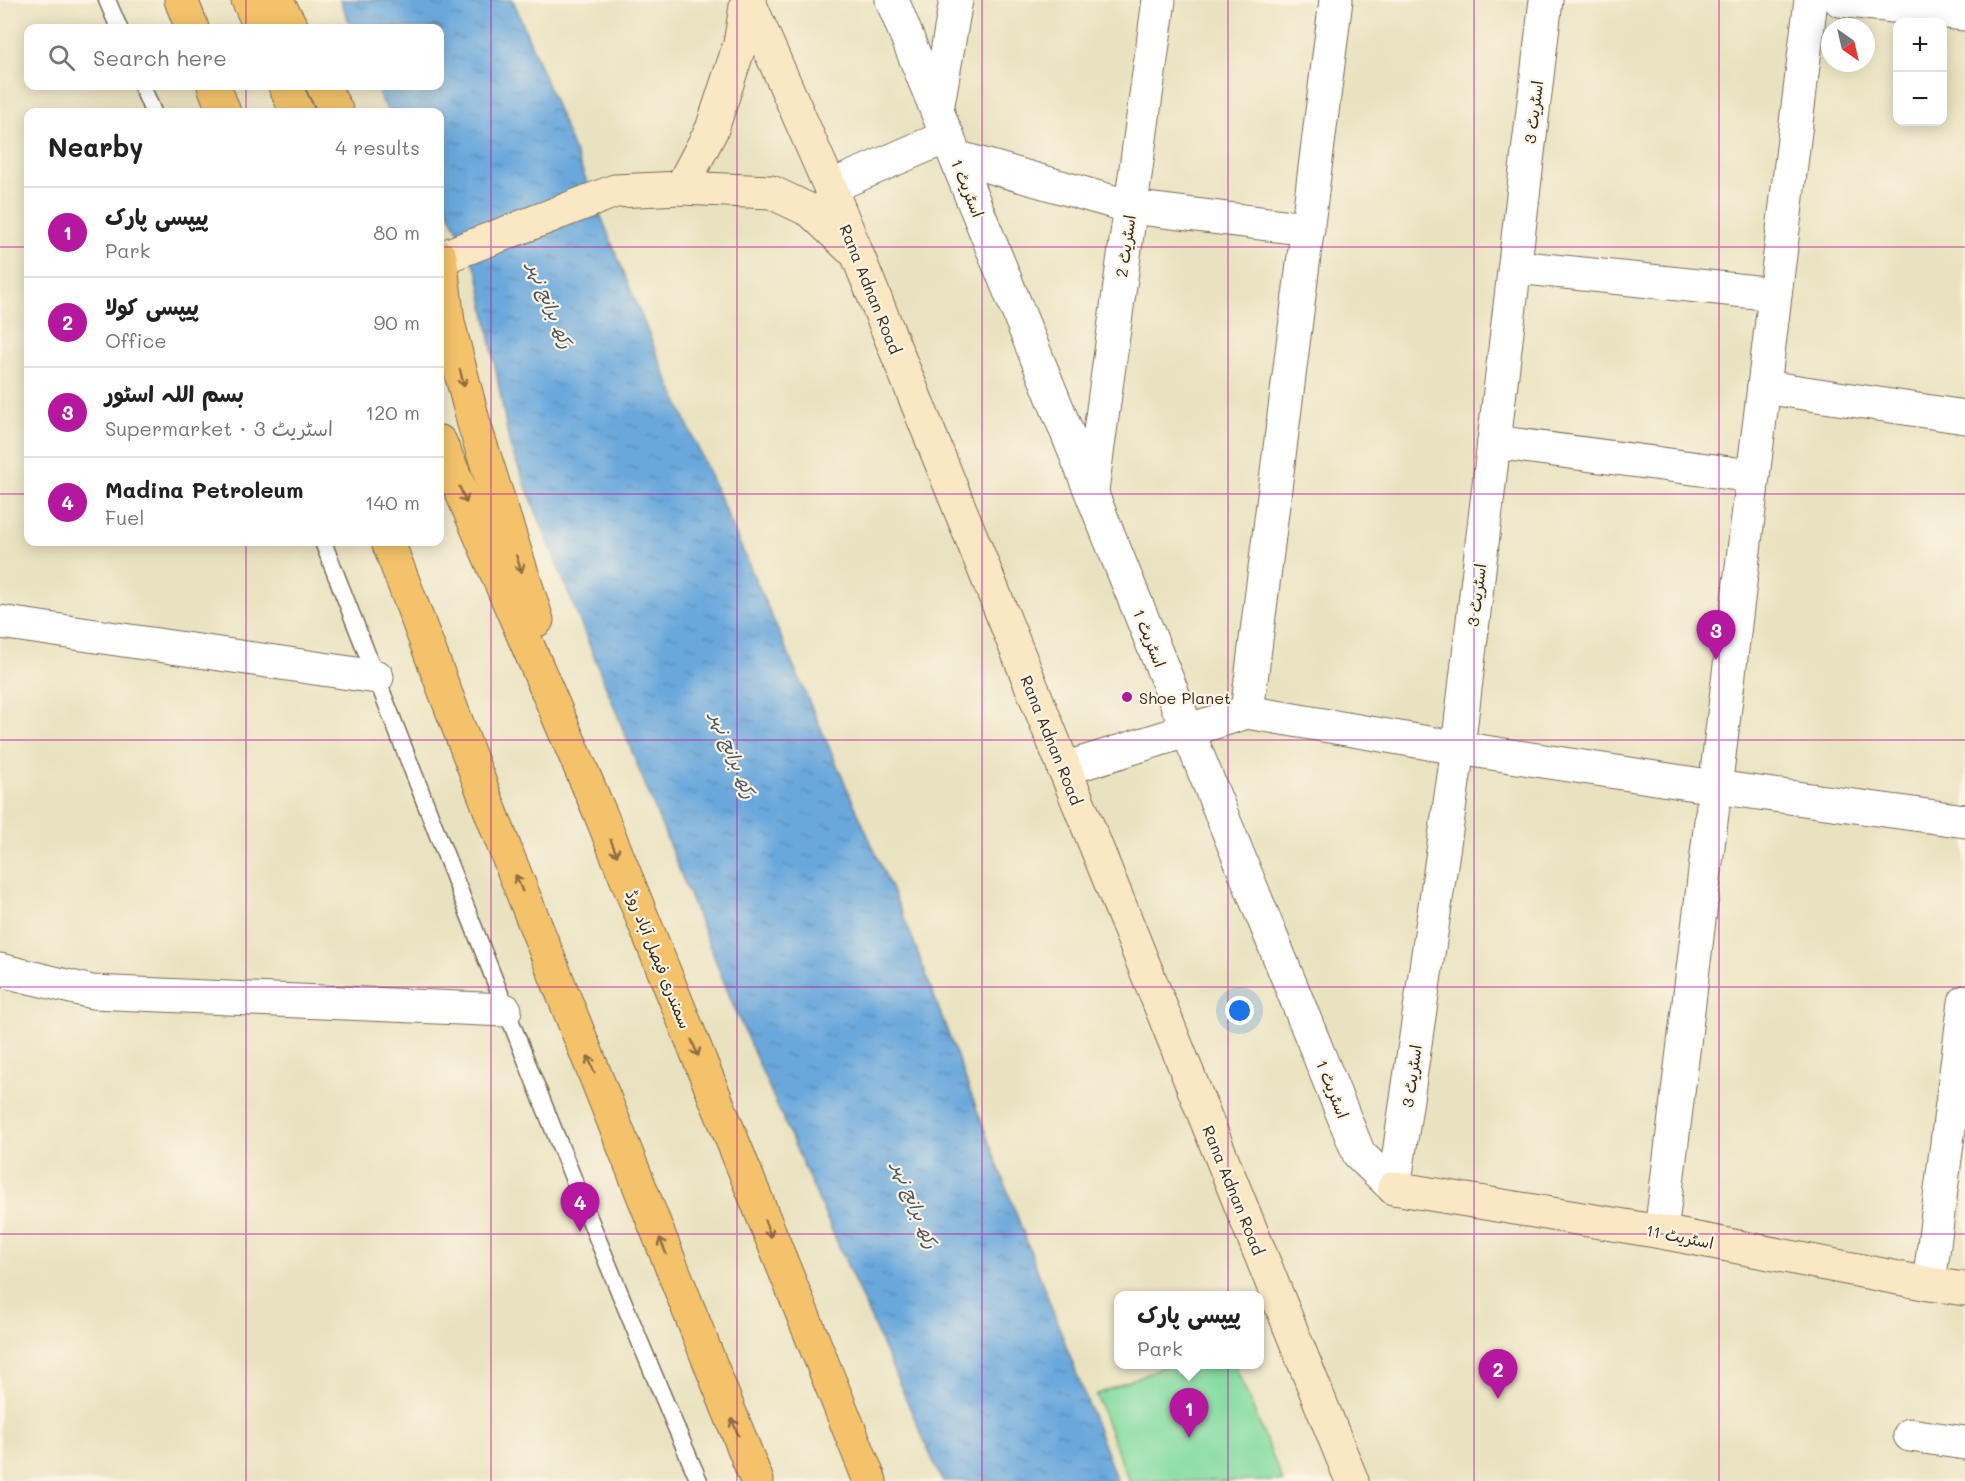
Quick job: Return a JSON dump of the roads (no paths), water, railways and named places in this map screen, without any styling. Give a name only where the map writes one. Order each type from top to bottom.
[{"type":"highway","points":[[181,0],[190,24]]},
{"type":"highway","points":[[248,0],[259,24]]},
{"type":"highway","points":[[276,0],[290,24]]},
{"type":"highway","points":[[216,90],[222,108]]},
{"type":"highway","points":[[287,90],[295,108]]},
{"type":"highway","points":[[325,90],[335,108]]},
{"type":"highway","points":[[444,290],[448,322],[474,424],[600,813]]},
{"type":"highway","name":"سمندری فیصل آباد روڈ","points":[[444,451],[600,813],[870,1481]]},
{"type":"highway","points":[[390,546],[510,860],[757,1481]]},
{"type":"street","name":"Rana Adnan Road","points":[[747,0],[830,187],[1352,1481]]},
{"type":"street","points":[[681,188],[712,129],[741,44],[747,0]]},
{"type":"street","name":"اسٹریٹ 1","points":[[892,0],[1359,1154],[1394,1188]]},
{"type":"street","points":[[947,134],[956,0]]},
{"type":"street","name":"اسٹریٹ 2","points":[[1091,492],[1159,0]]},
{"type":"street","points":[[1247,712],[1336,0]]},
{"type":"street","name":"اسٹریٹ 3","points":[[1394,1188],[1458,748],[1546,0]]},
{"type":"street","points":[[1661,1232],[1811,0]]},
{"type":"street","points":[[1840,0],[1965,14]]},
{"type":"street","points":[[830,187],[947,134],[1131,207],[1308,229]]},
{"type":"street","points":[[444,256],[615,191],[681,188],[771,192],[811,212],[856,253]]},
{"type":"street","points":[[1515,267],[1775,294]]},
{"type":"street","points":[[1764,387],[1965,417]]},
{"type":"street","points":[[1494,442],[1753,476]]},
{"type":"street","points":[[0,622],[377,677]]},
{"type":"street","points":[[1064,769],[1247,712],[1458,748],[1715,787],[1965,821]]},
{"type":"street","points":[[0,970],[92,992],[505,1010]]},
{"type":"street","points":[[1929,1284],[1965,1002]]},
{"type":"street","name":"اسٹریٹ 11","points":[[1394,1188],[1661,1232],[1965,1289]]},
{"type":"street","points":[[1910,1436],[1965,1443]]},
{"type":"lane","points":[[107,0],[117,24]]},
{"type":"lane","points":[[144,90],[151,108]]},
{"type":"lane","points":[[325,546],[505,1010],[649,1366],[699,1481]]},
{"type":"water","name":"رکھ برانچ نہر","points":[[340,0],[513,0],[661,364],[908,927],[1117,1481],[942,1481],[736,1012],[510,446],[478,273],[444,201],[444,108],[386,108],[377,90],[444,90],[444,24],[350,24]]},
{"type":"place","name":"بسم اللہ اسٹور","points":[[1716,660]]},
{"type":"place","name":"Shoe Planet","points":[[1127,697]]},
{"type":"place","name":"Madina Petroleum","points":[[580,1232]]},
{"type":"place","name":"پیپسی کولا","points":[[1498,1399]]},
{"type":"place","name":"پیپسی پارک","points":[[1189,1438]]}]
